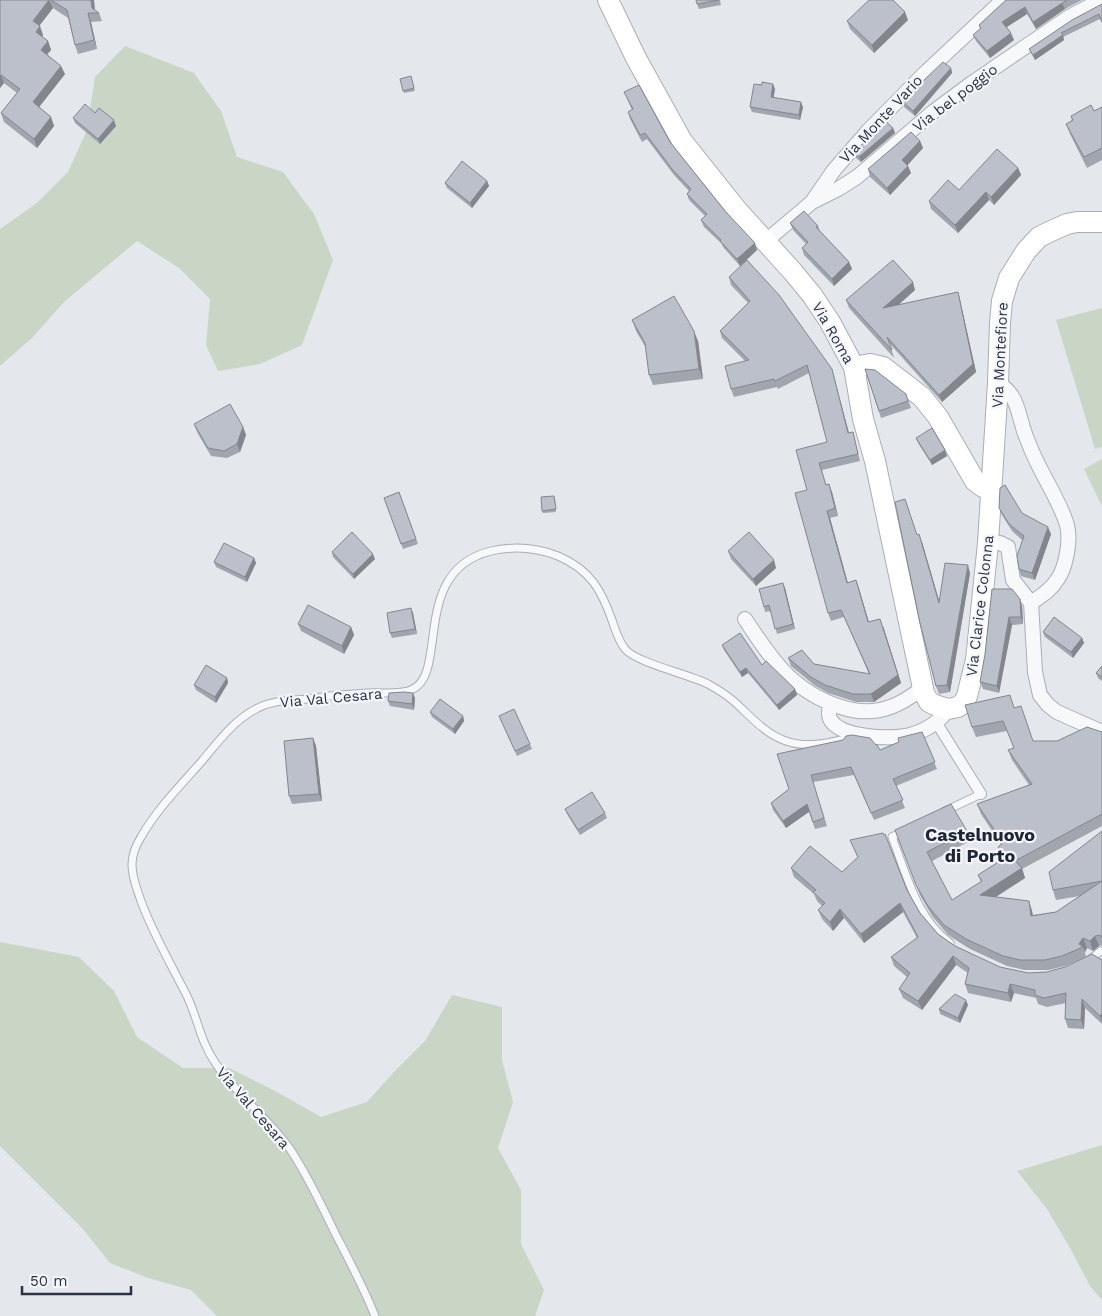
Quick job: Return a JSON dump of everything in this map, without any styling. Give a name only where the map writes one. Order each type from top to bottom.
[{"type":"main road","name":"Via Roma","points":[[608,0],[636,58],[682,141],[736,210],[766,241],[820,306],[854,367],[863,419],[875,461],[923,688],[929,702],[942,716]]},
{"type":"main road","name":"Via Montefiore","points":[[992,490],[998,383],[998,342],[1001,309],[1006,284],[1014,267],[1032,244],[1049,232],[1073,223],[1084,221],[1102,222]]},
{"type":"main road","points":[[854,367],[870,364],[883,367],[915,391],[938,417],[975,481],[983,487],[992,490]]},
{"type":"main road","name":"Via Clarice Colonna","points":[[942,716],[966,700],[976,660],[992,490]]},
{"type":"street","name":"Via Monte Vario","points":[[766,241],[812,202],[834,170],[861,138],[924,72],[1003,0]]},
{"type":"street","name":"Via bel poggio","points":[[812,202],[857,177],[913,128],[972,83],[1069,17],[1101,0]]},
{"type":"street","points":[[998,383],[1015,400],[1022,425],[1037,462],[1063,514],[1068,529],[1068,546],[1060,576],[1050,588],[1031,602]]},
{"type":"street","points":[[988,543],[1000,543],[1008,547],[1013,580],[1031,602],[1035,672],[1040,695],[1048,706],[1057,712],[1102,732]]},
{"type":"street","points":[[745,619],[764,647],[794,682],[807,693],[830,704],[855,712],[880,710],[901,703],[923,688]]},
{"type":"street","points":[[830,704],[829,714],[834,724],[841,730],[863,735],[902,737],[917,733],[942,716],[981,794]]},
{"type":"lane","name":"Via Val Cesara","points":[[376,1316],[313,1188],[290,1150],[267,1120],[226,1078],[207,1050],[199,1033],[189,1000],[149,923],[134,881],[132,859],[143,833],[167,800],[233,725],[259,707],[278,702],[346,694],[403,692],[418,686],[427,670],[439,601],[447,582],[460,566],[485,552],[500,549],[546,552],[580,568],[593,580],[604,597],[617,633],[626,651],[642,660],[685,674],[709,685],[738,704],[760,727],[769,733],[787,742],[812,745],[863,735]]},
{"type":"lane","points":[[940,814],[981,794]]},
{"type":"lane","points":[[908,829],[892,837],[916,897],[935,929],[956,947]]},
{"type":"lane","points":[[1085,964],[1102,950]]},
{"type":"green space","points":[[125,46],[194,73],[221,111],[237,157],[283,172],[314,214],[333,260],[302,345],[260,364],[218,371],[206,345],[210,299],[179,268],[137,241],[64,302],[33,337],[0,366],[0,229],[37,203],[68,172],[87,130],[95,77]]},
{"type":"green space","points":[[1102,308],[1102,447],[1095,449],[1056,320]]},
{"type":"green space","points":[[1102,459],[1102,506],[1084,469]]},
{"type":"green space","points":[[0,942],[79,957],[114,991],[137,1037],[183,1068],[229,1068],[321,1117],[367,1102],[425,1041],[452,995],[502,1007],[502,1060],[513,1102],[498,1148],[521,1190],[521,1244],[544,1290],[535,1316],[217,1316],[191,1290],[148,1278],[110,1263],[83,1229],[0,1146]]},
{"type":"green space","points":[[1102,1145],[1102,1300],[1090,1286],[1047,1209],[1017,1171]]},
{"type":"building","points":[[0,0],[49,0],[33,21],[40,26],[36,32],[48,41],[41,50],[61,66],[33,102],[51,117],[34,139],[1,113],[20,89],[0,76]]},
{"type":"building","points":[[51,0],[91,0],[92,8],[99,13],[88,13],[94,40],[75,45],[67,10]]},
{"type":"building","points":[[696,0],[719,0],[697,4]]},
{"type":"building","points":[[869,0],[893,0],[905,12],[872,45],[847,21]]},
{"type":"building","points":[[1006,0],[1067,0],[1033,22],[1025,7],[1002,22],[1011,33],[987,51],[973,35],[981,28],[979,25]]},
{"type":"building","points":[[1102,4],[1102,22],[1099,14],[1061,33],[1063,35],[1033,55],[1029,49],[1072,20]]},
{"type":"building","points":[[943,62],[951,68],[913,111],[902,101]]},
{"type":"building","points":[[411,76],[414,88],[403,91],[400,79]]},
{"type":"building","points":[[762,82],[773,84],[771,97],[801,102],[799,115],[750,107],[754,84],[762,85]]},
{"type":"building","points":[[639,85],[670,142],[725,211],[755,243],[737,259],[701,220],[707,214],[687,194],[691,189],[672,169],[645,133],[640,135],[628,112],[633,109],[624,92]]},
{"type":"building","points":[[85,104],[95,113],[99,108],[114,120],[98,139],[73,118]]},
{"type":"building","points":[[1091,105],[1094,111],[1102,107],[1102,148],[1084,157],[1066,124],[1073,120],[1071,116]]},
{"type":"building","points":[[884,120],[893,128],[859,157],[854,153]]},
{"type":"building","points":[[911,132],[920,141],[902,160],[908,166],[887,188],[868,169]]},
{"type":"building","points":[[997,149],[1018,168],[991,197],[986,192],[955,225],[929,201],[948,180],[959,190]]},
{"type":"building","points":[[462,161],[487,181],[470,203],[445,183]]},
{"type":"building","points":[[804,211],[818,226],[816,227],[849,262],[832,279],[802,248],[808,242],[790,223]]},
{"type":"building","points":[[747,260],[779,295],[832,369],[848,433],[853,432],[858,454],[819,463],[826,485],[829,484],[835,508],[827,511],[847,583],[856,580],[868,622],[880,619],[898,675],[871,694],[853,694],[825,685],[811,677],[788,658],[802,650],[814,664],[870,674],[841,610],[828,613],[795,493],[807,490],[796,450],[827,442],[807,365],[775,381],[774,379],[731,389],[725,366],[749,360],[720,331],[750,301],[729,277]]},
{"type":"building","points":[[893,260],[913,282],[883,308],[958,292],[973,364],[939,395],[887,337],[892,350],[846,300]]},
{"type":"building","points":[[674,296],[694,331],[699,369],[649,375],[645,343],[632,320]]},
{"type":"building","points":[[865,369],[875,370],[906,394],[908,401],[879,411]]},
{"type":"building","points":[[230,404],[243,427],[237,444],[224,451],[208,448],[194,424]]},
{"type":"building","points":[[932,428],[945,450],[930,460],[916,438]]},
{"type":"building","points":[[1005,485],[1022,513],[1048,527],[1032,573],[1019,569],[1017,556],[1024,536],[1009,524],[999,508],[1000,488]]},
{"type":"building","points":[[399,492],[416,539],[401,544],[384,498]]},
{"type":"building","points":[[554,496],[556,509],[542,511],[541,497]]},
{"type":"building","points":[[905,499],[917,535],[919,534],[939,603],[945,563],[968,565],[947,685],[936,686],[920,623],[895,502]]},
{"type":"building","points":[[352,532],[373,554],[353,574],[332,552]]},
{"type":"building","points":[[749,532],[774,560],[753,579],[728,551]]},
{"type":"building","points":[[224,543],[254,558],[245,577],[214,562]]},
{"type":"building","points":[[783,583],[793,624],[775,629],[769,605],[764,607],[759,589]]},
{"type":"building","points":[[992,589],[1012,589],[1020,599],[1021,617],[1009,617],[997,686],[980,682]]},
{"type":"building","points":[[308,605],[351,627],[342,646],[298,624]]},
{"type":"building","points":[[411,608],[415,629],[390,633],[387,613]]},
{"type":"building","points":[[1054,617],[1082,638],[1071,652],[1043,632]]},
{"type":"building","points":[[740,633],[762,665],[766,661],[795,689],[777,705],[746,668],[740,672],[722,645]]},
{"type":"building","points":[[206,665],[227,678],[215,697],[194,685]]},
{"type":"building","points":[[1102,666],[1102,677],[1096,673]]},
{"type":"building","points":[[389,693],[413,693],[412,704],[388,701]]},
{"type":"building","points":[[1010,695],[1014,708],[1021,706],[1033,741],[1057,741],[1087,727],[1102,732],[1102,814],[1015,861],[1022,868],[980,895],[1029,901],[1031,916],[1056,912],[1102,881],[1102,938],[1100,935],[1095,936],[1090,941],[1083,938],[1079,944],[1083,947],[1062,956],[1045,960],[1020,960],[1003,956],[966,939],[944,925],[928,906],[916,885],[895,830],[951,804],[967,831],[927,852],[952,900],[982,881],[978,875],[1006,857],[998,847],[1003,843],[977,804],[1032,784],[1008,750],[1014,748],[1003,721],[972,727],[965,705]]},
{"type":"building","points":[[440,699],[463,716],[453,729],[430,712]]},
{"type":"building","points":[[514,709],[530,744],[515,751],[499,716]]},
{"type":"building","points":[[922,732],[935,762],[893,779],[903,800],[871,813],[851,767],[811,775],[824,818],[813,822],[807,804],[783,821],[771,803],[789,789],[777,754],[843,740],[846,736],[852,735],[870,738],[880,750],[899,742],[898,738]]},
{"type":"building","points":[[313,738],[319,794],[289,796],[284,741]]},
{"type":"building","points":[[592,792],[605,813],[578,830],[565,809]]},
{"type":"building","points":[[1102,831],[1102,881],[1053,890],[1049,872]]},
{"type":"building","points":[[883,833],[907,890],[920,913],[938,934],[955,946],[1000,967],[1028,973],[1047,972],[1065,967],[1092,954],[1102,960],[1102,1013],[1100,1016],[1082,999],[1081,1020],[1065,1019],[1066,993],[1044,998],[1035,995],[1035,990],[1010,984],[1008,993],[965,984],[969,968],[953,956],[918,1001],[899,989],[910,973],[891,957],[918,937],[900,903],[861,934],[840,909],[830,922],[818,910],[825,903],[813,892],[816,890],[791,868],[810,846],[842,872],[858,857],[850,840]]},
{"type":"building","points":[[955,994],[966,1000],[958,1018],[939,1009]]},
{"type":"district","name":"Castelnuovo di Porto","points":[[980,844]]}]
